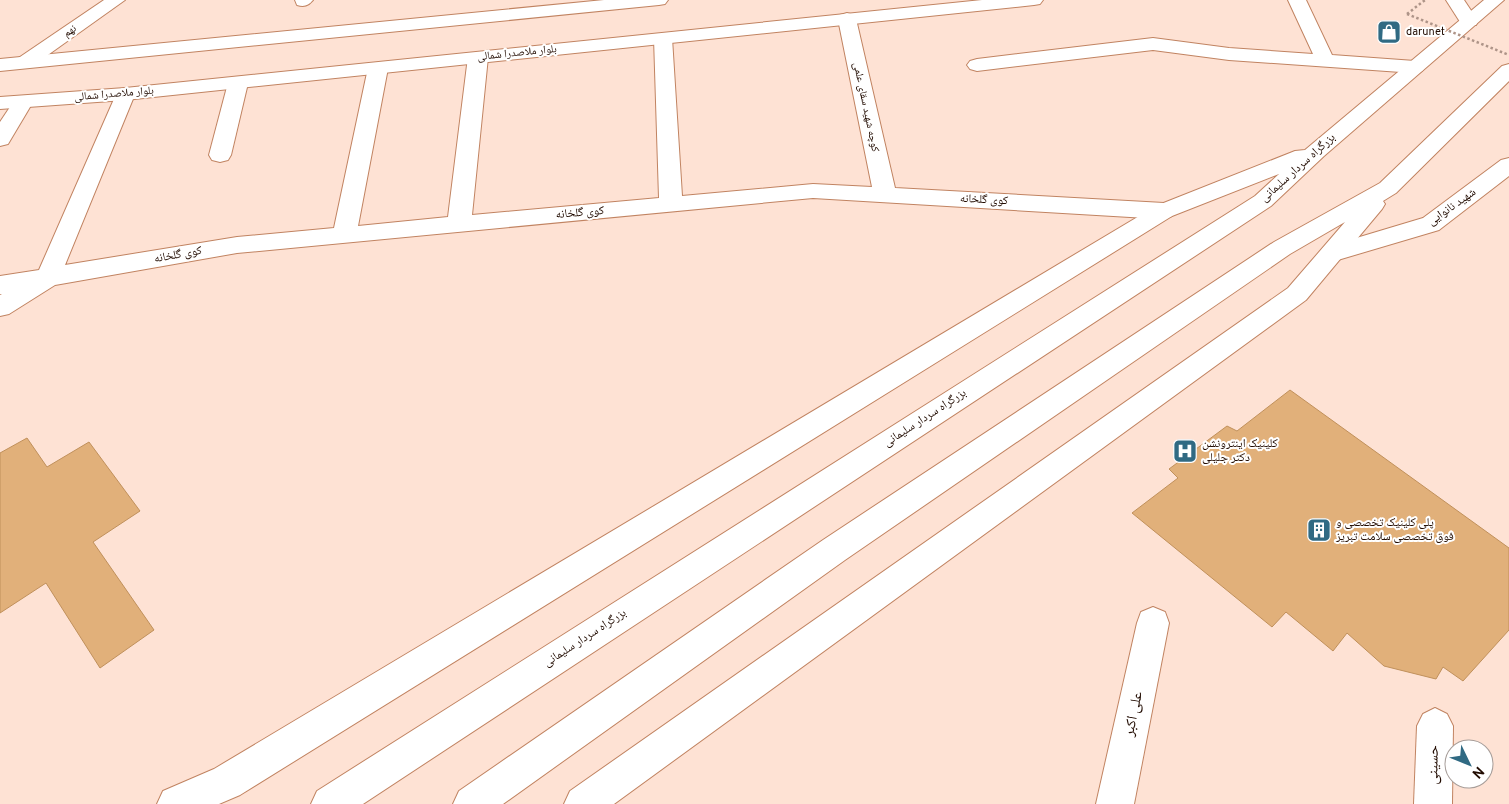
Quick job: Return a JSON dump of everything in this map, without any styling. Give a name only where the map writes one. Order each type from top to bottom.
[{"type":"main road","name":"نهم","points":[[24,63],[116,0]]},
{"type":"main road","points":[[0,65],[659,0]]},
{"type":"main road","name":"بلوار ملاصدرا شمالی","points":[[0,103],[238,83],[1034,0]]},
{"type":"main road","points":[[1296,0],[1325,60]]},
{"type":"main road","points":[[1455,0],[1469,21]]},
{"type":"main road","name":"بزرگراه سردار سلیمانی","points":[[330,804],[1263,201],[1316,151],[1495,0]]},
{"type":"main road","name":"کوچه شهید سقای علمی","points":[[847,19],[885,194]]},
{"type":"main road","points":[[663,38],[671,204]]},
{"type":"main road","points":[[977,65],[1153,44],[1229,54],[1415,67]]},
{"type":"main road","points":[[459,224],[478,58]]},
{"type":"main road","points":[[344,235],[378,68]]},
{"type":"main road","points":[[583,804],[1297,294],[1388,188],[1509,70]]},
{"type":"main road","points":[[220,155],[238,83]]},
{"type":"main road","points":[[0,307],[48,277],[125,94]]},
{"type":"main road","points":[[0,139],[23,102]]},
{"type":"main road","points":[[176,804],[223,793],[1164,211],[1316,151]]},
{"type":"main road","name":"شهید نانوایی","points":[[1331,254],[1431,224],[1509,166]]},
{"type":"main road","points":[[472,804],[834,550],[1282,248],[1388,188]]},
{"type":"main road","name":"کوی گلخانه","points":[[0,285],[237,245],[813,191],[1164,211]]},
{"type":"main road","name":"علی اکبر","points":[[1115,804],[1153,623]]},
{"type":"main road","name":"حسینی","points":[[1433,804],[1435,726]]},
{"type":"path","points":[[1425,0],[1406,14],[1509,55]]},
{"type":"building","name":"پلی کلینیک تخصصی و فوق تخصصی سلامت تبریز","points":[[1290,390],[1509,548],[1509,630],[1463,681],[1443,667],[1436,679],[1384,666],[1347,633],[1333,651],[1286,612],[1272,627],[1132,513],[1178,478],[1169,469],[1227,426],[1237,431]]},
{"type":"building","points":[[27,438],[47,467],[89,442],[140,511],[93,542],[154,630],[100,668],[46,583],[0,613],[0,453]]},
{"type":"place","name":"darunet","points":[[1389,32]]},
{"type":"place","name":"کلینیک اینترونشن دکتر جلیلی","points":[[1185,451]]},
{"type":"place","name":"پلی کلینیک تخصصی و فوق تخصصی سلامت تبریز","points":[[1319,530]]}]
